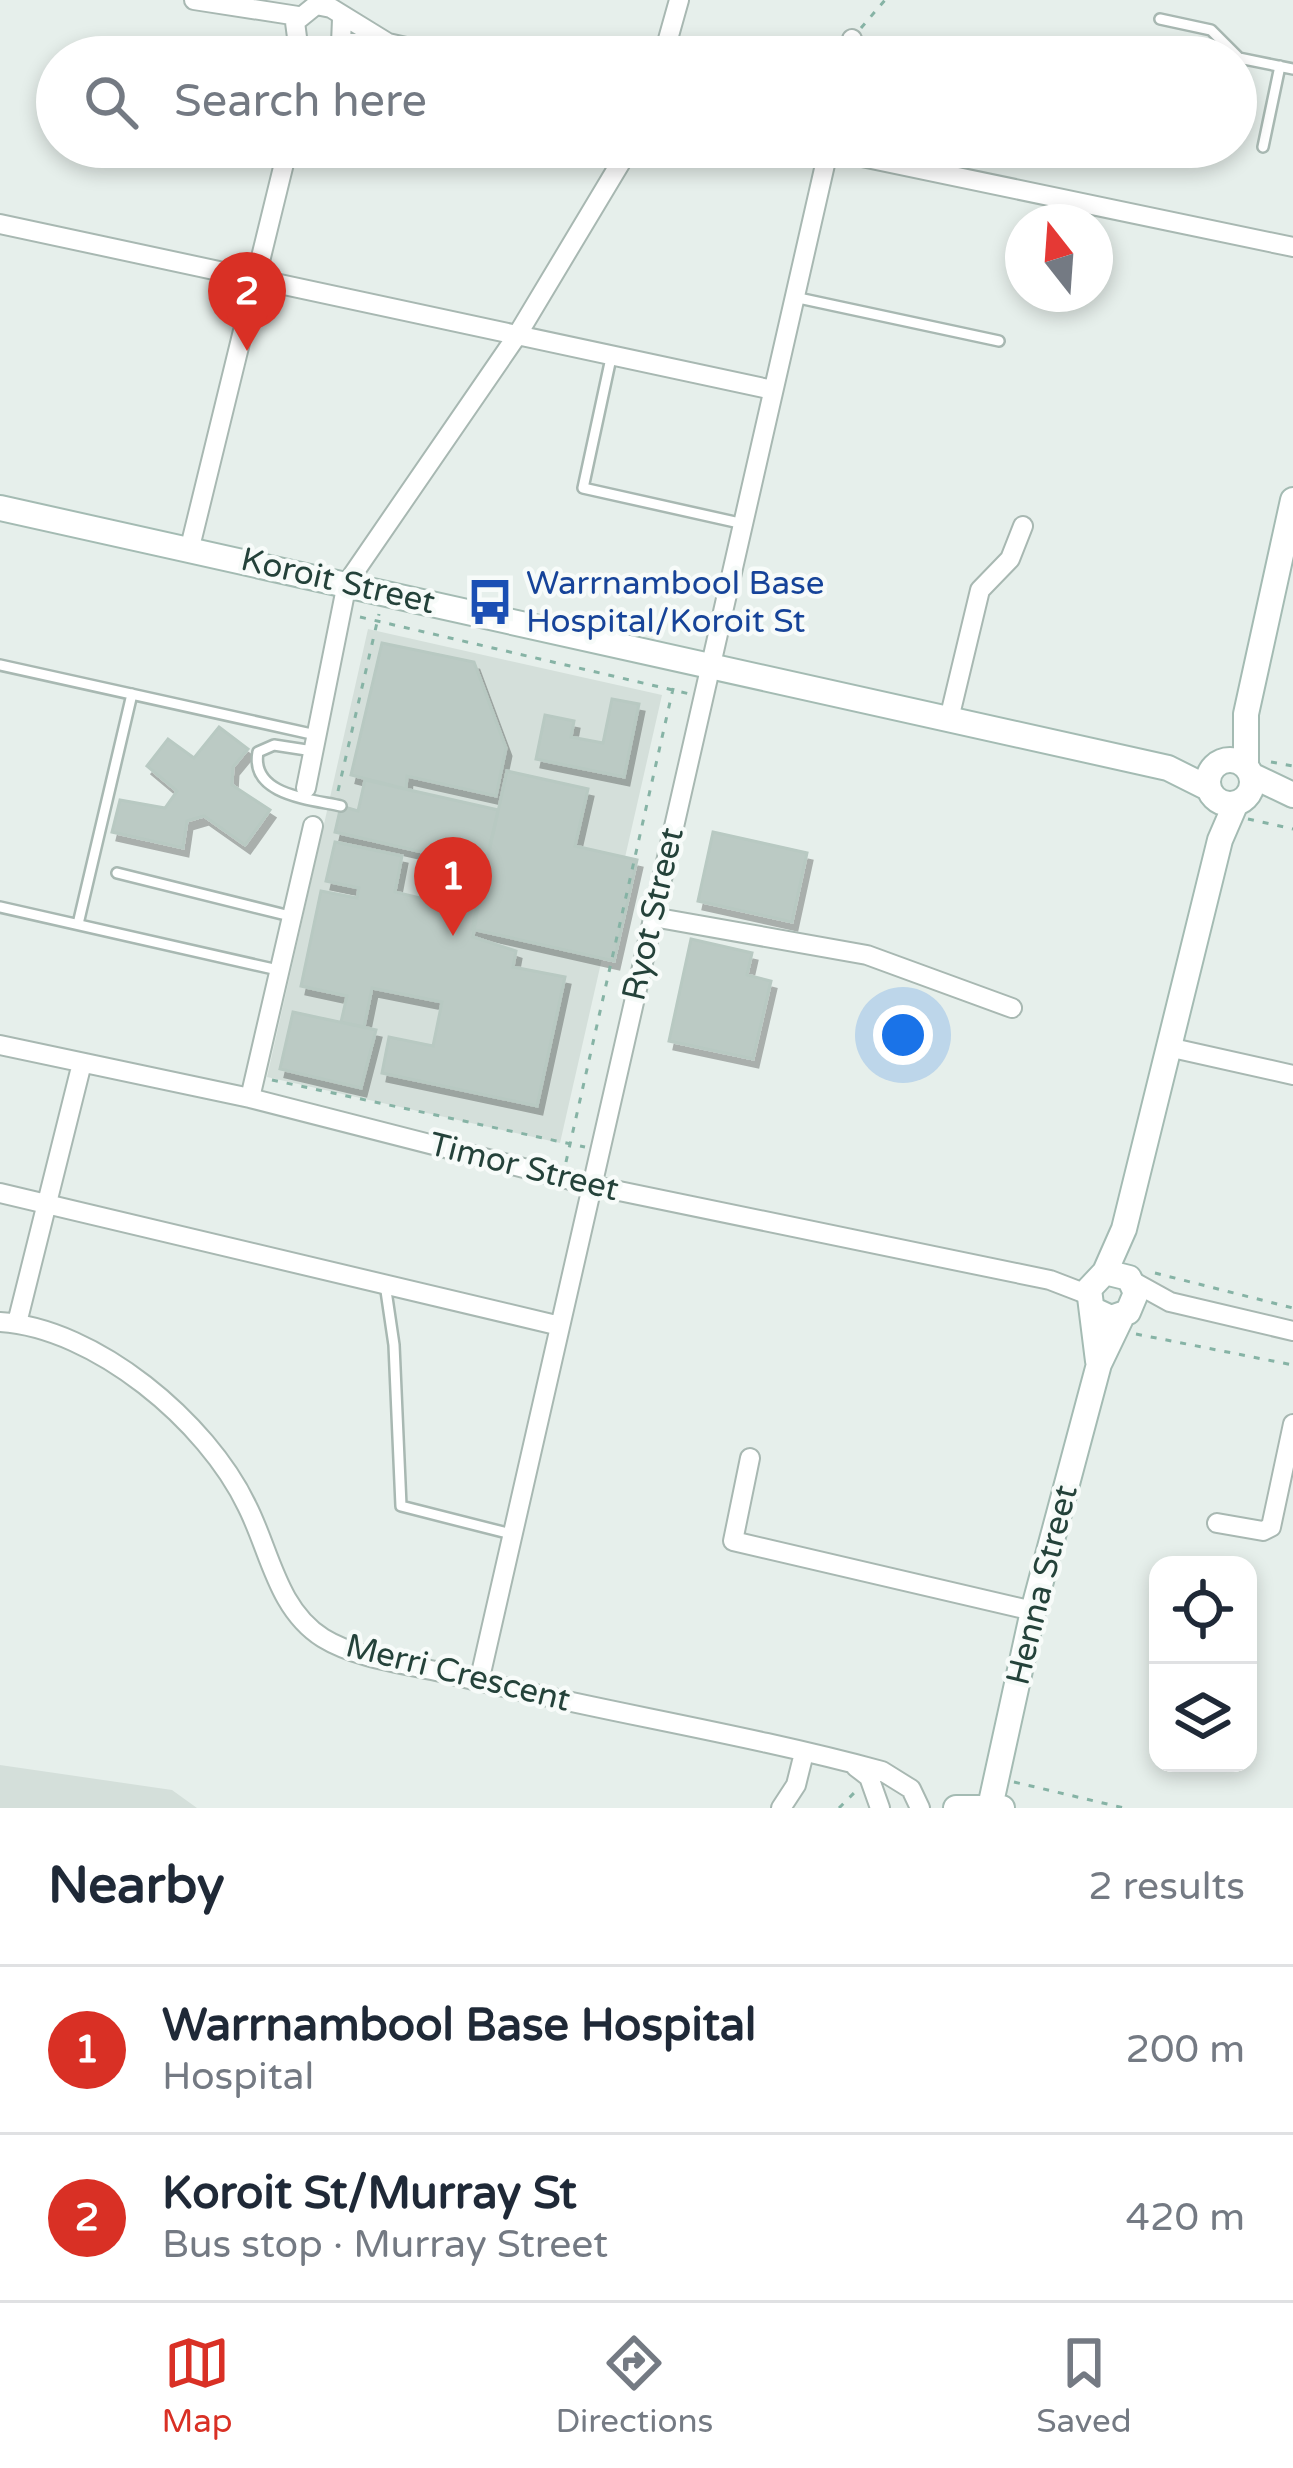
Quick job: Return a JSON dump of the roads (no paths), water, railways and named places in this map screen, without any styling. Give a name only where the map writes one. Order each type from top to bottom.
[{"type":"street","points":[[194,0],[253,12],[334,9],[377,36]]},
{"type":"street","points":[[669,36],[679,0]]},
{"type":"street","points":[[190,547],[282,168]]},
{"type":"street","points":[[306,788],[347,584],[516,337],[617,168]]},
{"type":"street","name":"Ryot Street","points":[[479,1682],[556,1325],[744,524],[820,168]]},
{"type":"street","points":[[917,168],[1293,252]]},
{"type":"street","points":[[0,224],[773,390]]},
{"type":"street","points":[[1230,786],[1293,500]]},
{"type":"street","name":"Koroit Street","points":[[0,508],[949,718],[1230,786],[1290,794]]},
{"type":"street","points":[[949,718],[980,590],[1010,559],[1023,526]]},
{"type":"street","name":"Henna Street","points":[[990,1807],[1033,1611],[1099,1364],[1124,1229],[1230,786]]},
{"type":"street","points":[[250,1099],[313,826]]},
{"type":"street","points":[[653,917],[867,955],[1012,1008]]},
{"type":"street","name":"Timor Street","points":[[0,1045],[250,1099],[590,1185],[1293,1331]]},
{"type":"street","points":[[1168,1047],[1293,1075]]},
{"type":"street","points":[[9,1323],[82,1063]]},
{"type":"street","points":[[0,1193],[556,1325]]},
{"type":"street","name":"Merri Crescent","points":[[9,1323],[111,1363],[196,1431],[246,1503],[287,1602],[309,1627],[353,1650],[898,1778],[916,1796],[920,1808]]},
{"type":"street","points":[[1217,1523],[1263,1531],[1271,1527],[1293,1424]]},
{"type":"street","points":[[750,1458],[733,1540],[1033,1611]]},
{"type":"street","points":[[781,1808],[796,1786],[804,1754]]},
{"type":"street","name":"Merri Crescent","points":[[845,1763],[869,1778],[880,1808]]},
{"type":"street","points":[[956,1808],[1004,1808]]},
{"type":"lane","points":[[1160,19],[1211,29],[1218,36]]},
{"type":"lane","points":[[1257,62],[1293,69]]},
{"type":"lane","points":[[1263,147],[1280,66]]},
{"type":"lane","points":[[794,297],[999,341]]},
{"type":"lane","points":[[610,358],[583,488],[744,524]]},
{"type":"lane","points":[[0,665],[315,743]]},
{"type":"lane","points":[[79,924],[132,694]]},
{"type":"lane","points":[[315,743],[274,745],[258,752],[255,765],[262,782],[340,806]]},
{"type":"lane","points":[[117,873],[290,916]]},
{"type":"lane","points":[[0,908],[278,970]]},
{"type":"lane","points":[[386,1284],[394,1345],[400,1506],[511,1534]]},
{"type":"place","name":"Koroit St/Murray St","points":[[247,351]]},
{"type":"place","name":"Warrnambool Base Hospital/Koroit St","points":[[490,602]]},
{"type":"place","name":"Warrnambool Base Hospital","points":[[453,936]]}]
